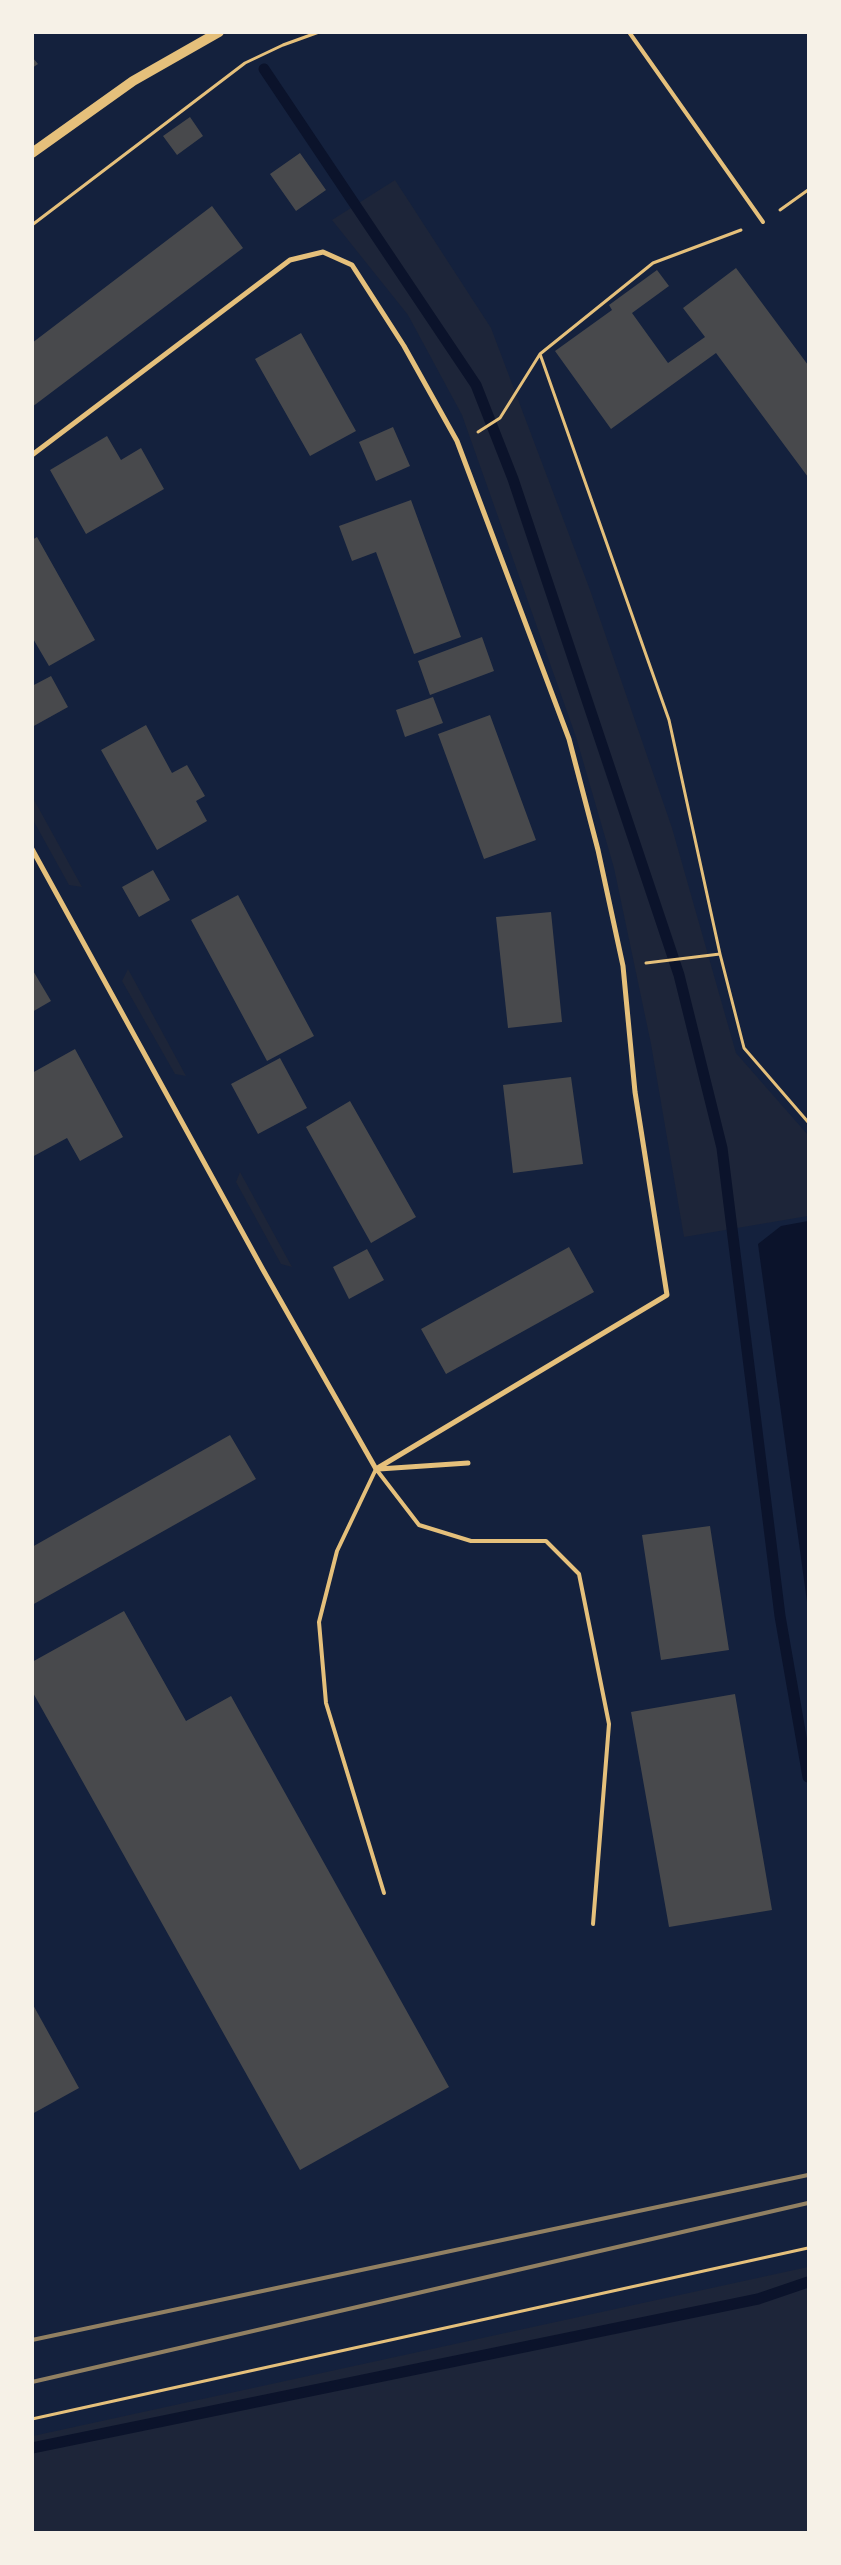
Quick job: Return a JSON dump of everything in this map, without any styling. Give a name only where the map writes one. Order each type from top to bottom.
[{"type":"main road","points":[[32,153],[133,81],[219,32]]},
{"type":"street","points":[[32,455],[290,260],[323,252],[352,265],[404,346],[456,441],[569,739],[598,850],[623,966],[635,1092],[667,1295],[376,1469]]},
{"type":"street","points":[[32,849],[262,1268],[376,1469]]},
{"type":"street","points":[[376,1469],[468,1463]]},
{"type":"lane","points":[[629,32],[763,222]]},
{"type":"lane","points":[[384,1893],[326,1703],[319,1622],[337,1551],[376,1469],[420,1525],[471,1541],[546,1541],[579,1574],[610,1724],[593,1924]]},
{"type":"path","points":[[32,225],[245,63],[319,32]]},
{"type":"path","points":[[486,428],[500,418],[540,354],[653,263],[763,222],[808,190]]},
{"type":"path","points":[[540,354],[669,720],[720,954],[744,1048],[808,1122]]},
{"type":"path","points":[[657,961],[720,954]]},
{"type":"path","points":[[32,2419],[808,2248]]},
{"type":"shaded area","points":[[395,180],[491,328],[590,590],[672,828],[736,1053],[808,1135],[808,1216],[684,1237],[651,1044],[614,868],[576,737],[462,415],[408,315],[332,220]]},
{"type":"shaded area","points":[[33,798],[82,887],[69,885],[33,820]]},
{"type":"shaded area","points":[[128,969],[186,1076],[175,1074],[122,981]]},
{"type":"shaded area","points":[[240,1172],[292,1267],[281,1264],[236,1182]]},
{"type":"shaded area","points":[[808,1221],[808,1609],[758,1244],[781,1226]]},
{"type":"shaded area","points":[[808,2267],[808,2532],[33,2532],[33,2436]]},
{"type":"building","points":[[32,57],[38,64],[32,68]]},
{"type":"building","points":[[190,117],[203,136],[177,155],[163,136]]},
{"type":"building","points":[[300,153],[326,190],[296,211],[270,174]]},
{"type":"building","points":[[212,206],[243,248],[32,407],[32,343]]},
{"type":"building","points":[[736,268],[808,365],[808,477],[716,353],[611,429],[555,351],[612,310],[609,305],[657,270],[669,286],[632,313],[668,363],[705,337],[683,308]]},
{"type":"building","points":[[301,333],[356,431],[310,456],[255,359]]},
{"type":"building","points":[[393,427],[410,466],[376,481],[359,442]]},
{"type":"building","points":[[107,436],[121,460],[141,448],[164,489],[86,534],[50,470]]},
{"type":"building","points":[[411,500],[461,637],[414,654],[376,552],[352,561],[339,526]]},
{"type":"building","points":[[37,537],[95,640],[49,666],[32,637],[32,540]]},
{"type":"building","points":[[482,637],[494,671],[430,695],[418,661]]},
{"type":"building","points":[[51,676],[68,707],[32,727],[32,686]]},
{"type":"building","points":[[433,697],[443,723],[405,737],[396,710]]},
{"type":"building","points":[[490,715],[536,840],[484,859],[438,734]]},
{"type":"building","points":[[146,725],[172,773],[187,765],[205,796],[196,801],[207,821],[157,850],[101,750]]},
{"type":"building","points":[[153,870],[170,900],[139,917],[122,887]]},
{"type":"building","points":[[238,895],[314,1036],[267,1061],[191,920]]},
{"type":"building","points":[[551,912],[562,1022],[508,1028],[496,917]]},
{"type":"building","points":[[32,969],[51,1001],[32,1012]]},
{"type":"building","points":[[75,1049],[123,1137],[80,1161],[67,1138],[32,1157],[32,1073]]},
{"type":"building","points":[[280,1058],[307,1108],[258,1134],[231,1084]]},
{"type":"building","points":[[571,1077],[583,1164],[513,1173],[503,1085]]},
{"type":"building","points":[[350,1101],[416,1217],[371,1243],[306,1127]]},
{"type":"building","points":[[569,1247],[594,1292],[446,1374],[421,1329]]},
{"type":"building","points":[[367,1249],[384,1280],[349,1299],[333,1267]]},
{"type":"building","points":[[230,1435],[256,1479],[32,1605],[32,1547]]},
{"type":"building","points":[[710,1526],[729,1650],[661,1660],[642,1535]]},
{"type":"building","points":[[124,1611],[186,1721],[231,1696],[449,2087],[300,2170],[32,1691],[32,1662]]},
{"type":"building","points":[[735,1694],[772,1910],[669,1927],[631,1712]]},
{"type":"building","points":[[32,2003],[79,2088],[32,2114]]},
{"type":"waterway","points":[[264,69],[476,385],[513,479],[679,975],[722,1148],[780,1616],[808,1777]]},
{"type":"waterway","points":[[32,2448],[758,2299],[808,2282]]},
{"type":"railway","points":[[32,2340],[808,2175]]},
{"type":"railway","points":[[32,2382],[808,2203]]}]
